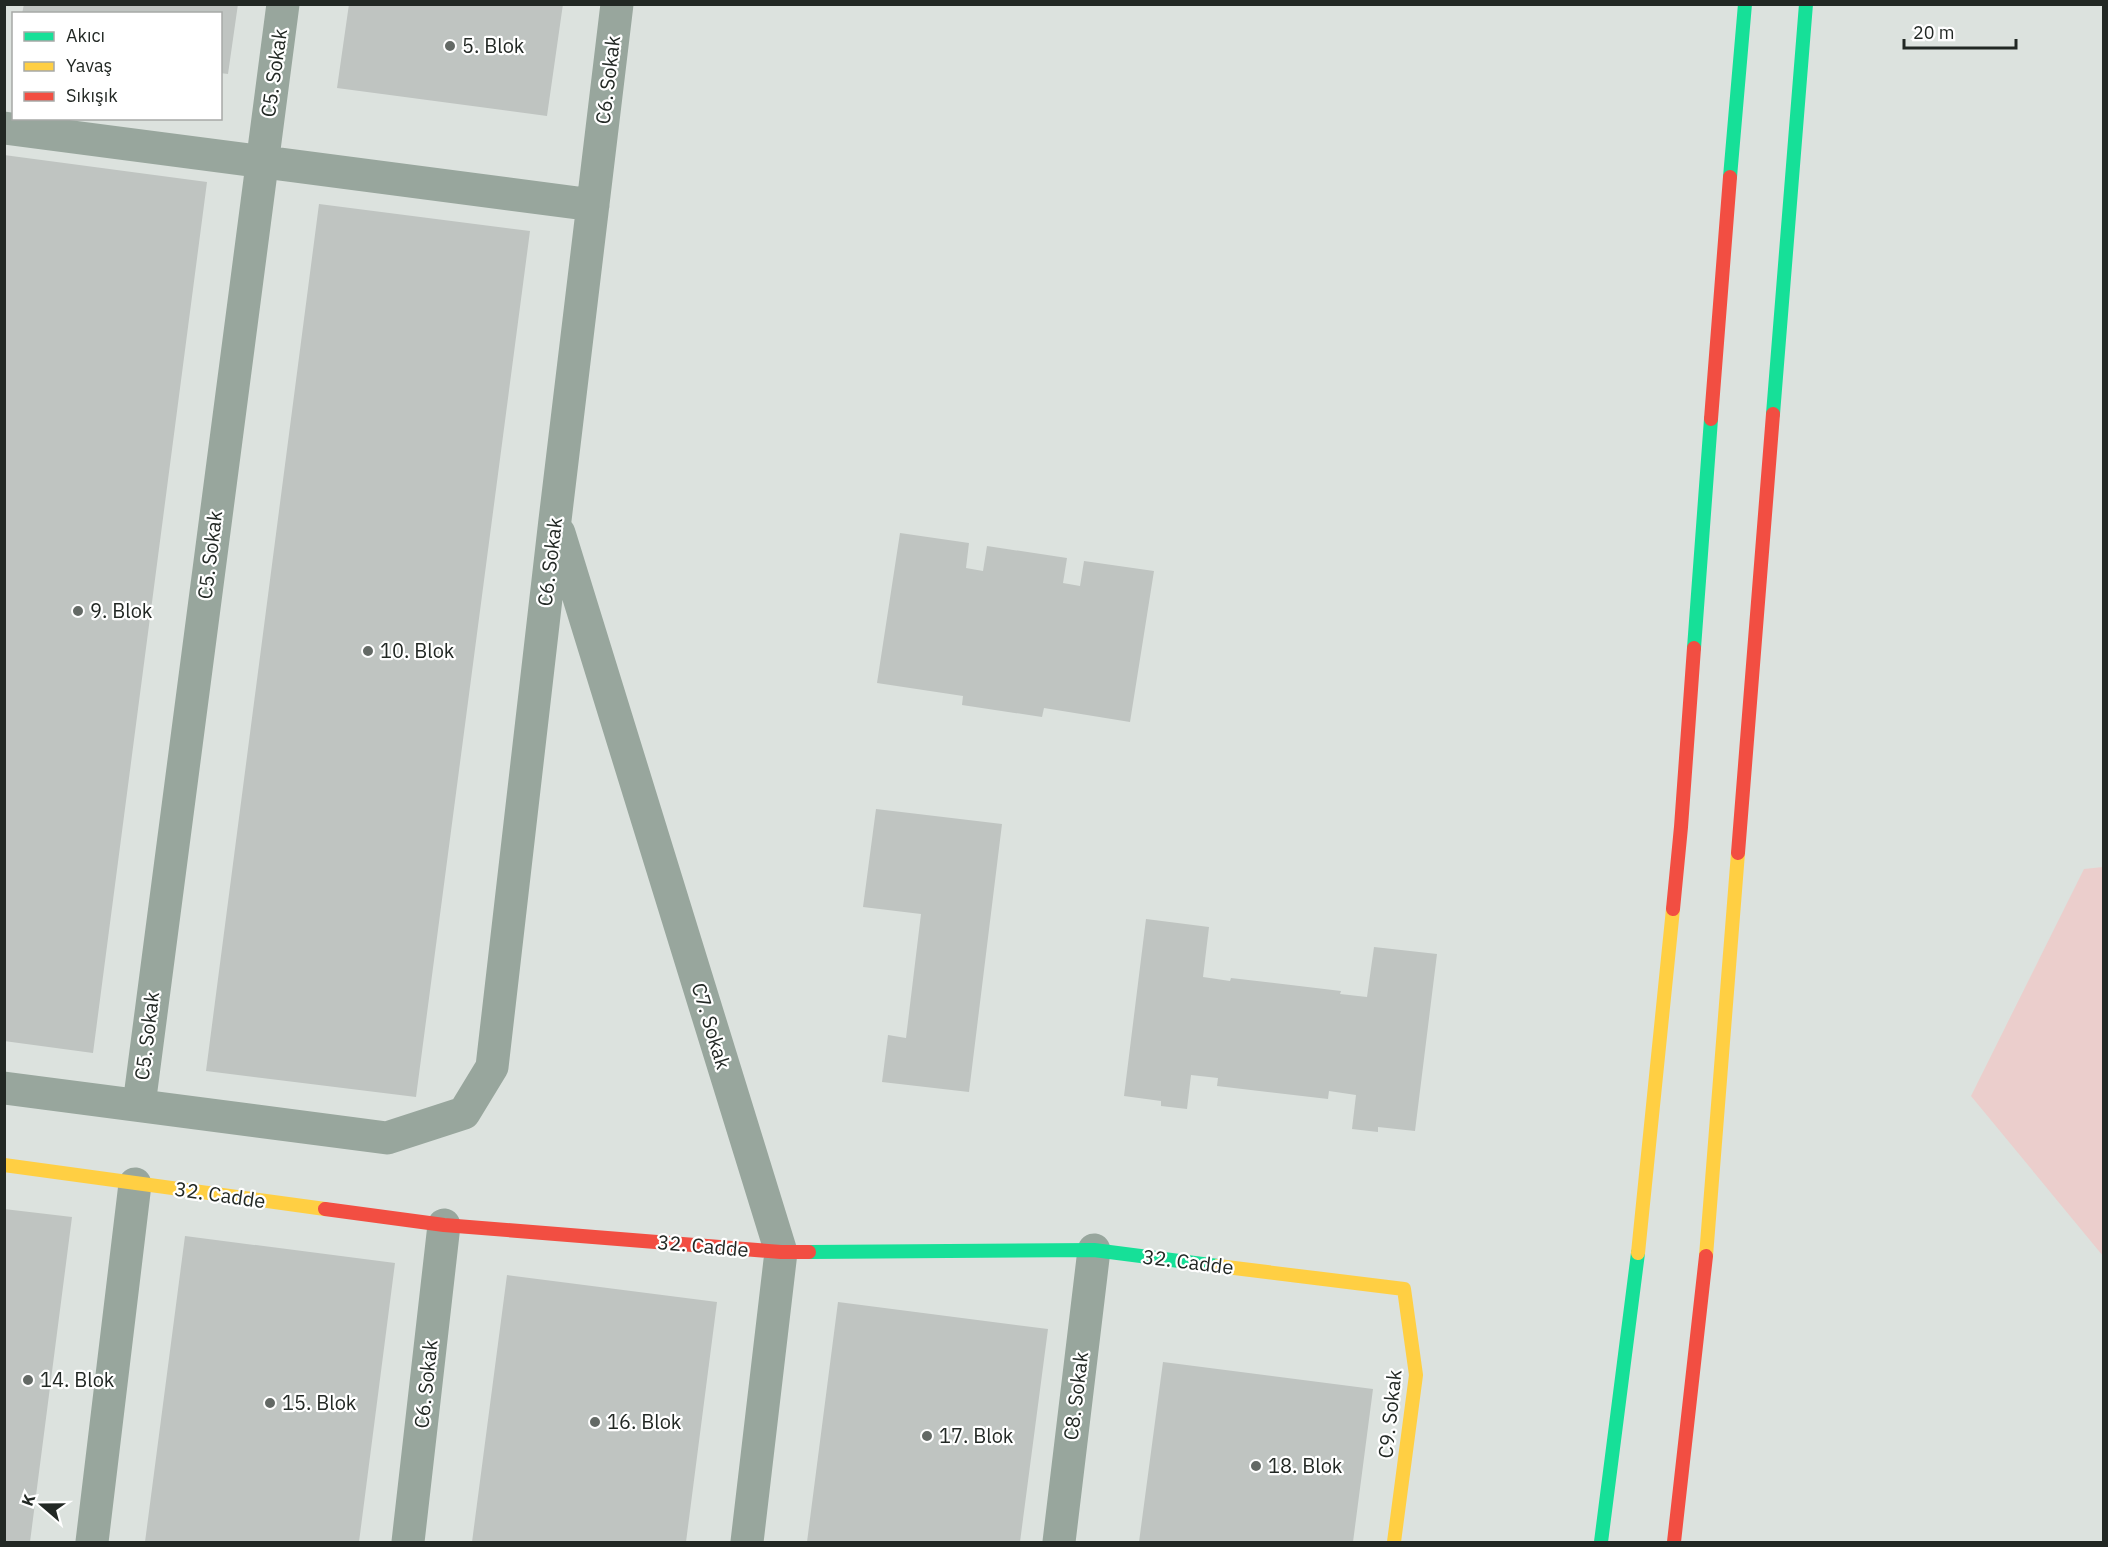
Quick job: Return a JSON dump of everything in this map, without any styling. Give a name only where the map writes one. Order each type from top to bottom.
[{"type":"main road","points":[[1601,1542],[1632,1307],[1681,827],[1714,371],[1744,4]]},
{"type":"main road","points":[[1674,1542],[1703,1289],[1806,4]]},
{"type":"main road","name":"32. Cadde","points":[[4,1165],[444,1225],[781,1252],[1094,1250],[1404,1289]]},
{"type":"main road","name":"C9. Sokak","points":[[1394,1542],[1416,1375],[1404,1289]]},
{"type":"street","name":"C5. Sokak","points":[[139,1105],[283,4]]},
{"type":"street","name":"C6. Sokak","points":[[139,1105],[387,1138],[464,1113],[492,1067],[617,4]]},
{"type":"street","points":[[4,128],[593,205]]},
{"type":"street","name":"C7. Sokak","points":[[555,520],[781,1252],[747,1542]]},
{"type":"street","points":[[4,1088],[139,1105]]},
{"type":"street","points":[[92,1542],[135,1184]]},
{"type":"street","name":"C6. Sokak","points":[[408,1542],[444,1225]]},
{"type":"street","name":"C8. Sokak","points":[[1059,1542],[1094,1250]]},
{"type":"shaded area","points":[[2103,867],[2103,1256],[1971,1096],[2084,869]]},
{"type":"building","points":[[24,4],[238,4],[228,74],[222,73],[222,12],[22,12]]},
{"type":"building","name":"5. Blok","points":[[349,4],[563,4],[547,116],[337,88]]},
{"type":"building","name":"9. Blok","points":[[4,155],[207,182],[93,1053],[4,1041]]},
{"type":"building","name":"10. Blok","points":[[319,204],[530,231],[416,1097],[206,1071]]},
{"type":"building","points":[[900,533],[969,543],[966,568],[983,571],[987,546],[1067,558],[1063,583],[1080,586],[1084,561],[1154,571],[1130,722],[1044,708],[1042,717],[962,705],[963,696],[877,683]]},
{"type":"building","points":[[876,809],[1002,824],[969,1092],[882,1082],[888,1035],[906,1038],[921,914],[863,907]]},
{"type":"building","points":[[1146,919],[1209,927],[1203,977],[1230,981],[1231,978],[1341,991],[1340,994],[1367,997],[1374,947],[1437,954],[1415,1131],[1378,1127],[1378,1132],[1352,1129],[1356,1095],[1329,1091],[1328,1099],[1217,1086],[1218,1078],[1191,1075],[1187,1109],[1161,1106],[1161,1101],[1124,1096]]},
{"type":"building","name":"14. Blok","points":[[4,1209],[72,1217],[30,1542],[4,1542]]},
{"type":"building","name":"15. Blok","points":[[185,1236],[395,1263],[359,1542],[145,1542]]},
{"type":"building","name":"16. Blok","points":[[507,1275],[717,1302],[686,1542],[472,1542]]},
{"type":"building","name":"17. Blok","points":[[838,1302],[1048,1329],[1020,1542],[807,1542]]},
{"type":"building","name":"18. Blok","points":[[1163,1362],[1373,1389],[1353,1542],[1139,1542]]},
{"type":"traffic: fast","points":[[1730,177],[1745,4]]},
{"type":"traffic: fast","points":[[1773,414],[1806,4]]},
{"type":"traffic: fast","points":[[1694,648],[1711,419]]},
{"type":"traffic: fast","points":[[809,1252],[1094,1250],[1218,1266]]},
{"type":"traffic: fast","points":[[1601,1542],[1638,1253]]},
{"type":"traffic: slow","points":[[1706,1256],[1738,853]]},
{"type":"traffic: slow","points":[[1638,1253],[1673,909]]},
{"type":"traffic: slow","points":[[4,1165],[325,1209]]},
{"type":"traffic: slow","points":[[1218,1266],[1404,1289],[1416,1375],[1394,1542]]},
{"type":"traffic: jam","points":[[1711,419],[1730,177]]},
{"type":"traffic: jam","points":[[1738,853],[1773,414]]},
{"type":"traffic: jam","points":[[1673,909],[1694,648]]},
{"type":"traffic: jam","points":[[325,1209],[444,1225],[781,1252],[809,1252]]},
{"type":"traffic: jam","points":[[1674,1542],[1706,1256]]},
{"type":"place","name":"5. Blok","points":[[450,46]]},
{"type":"place","name":"9. Blok","points":[[78,611]]},
{"type":"place","name":"10. Blok","points":[[368,651]]},
{"type":"place","name":"14. Blok","points":[[28,1380]]},
{"type":"place","name":"15. Blok","points":[[270,1403]]},
{"type":"place","name":"16. Blok","points":[[595,1422]]},
{"type":"place","name":"17. Blok","points":[[927,1436]]},
{"type":"place","name":"18. Blok","points":[[1256,1466]]}]
